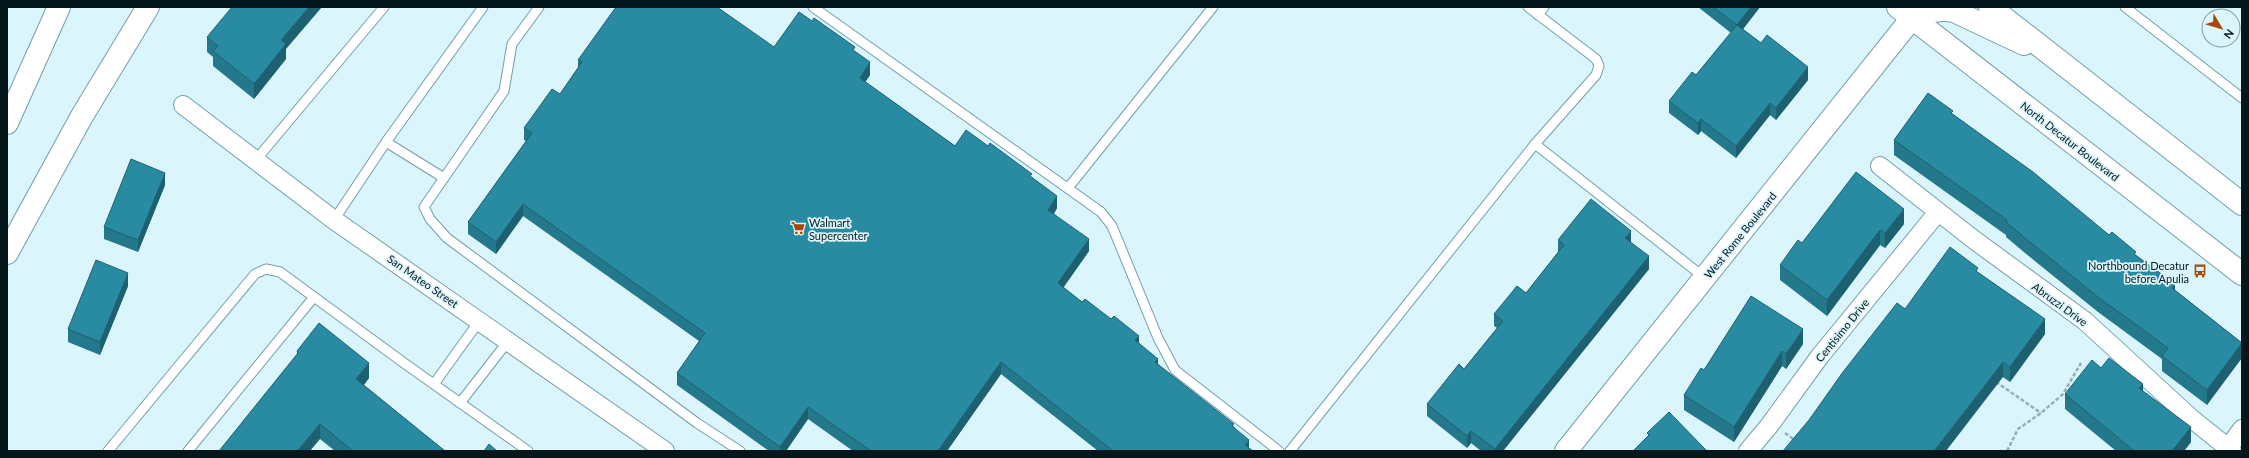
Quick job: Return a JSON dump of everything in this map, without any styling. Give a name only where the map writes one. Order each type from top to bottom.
[{"type":"main road","points":[[7,123],[59,7]]},
{"type":"main road","points":[[7,253],[82,116],[148,7]]},
{"type":"main road","points":[[1990,7],[2241,202]]},
{"type":"main road","points":[[1905,12],[1944,10],[1954,11],[2055,58]]},
{"type":"main road","name":"North Decatur Boulevard","points":[[1905,12],[2242,274]]},
{"type":"main road","name":"West Rome Boulevard","points":[[1566,451],[1705,278],[1905,12]]},
{"type":"street","name":"San Mateo Street","points":[[183,106],[334,220],[509,340],[665,451]]},
{"type":"street","name":"Abruzzi Drive","points":[[1880,166],[1938,212],[2086,321],[2192,419],[2229,450]]},
{"type":"street","name":"Centisimo Drive","points":[[1748,451],[1769,426],[1824,350],[1938,212]]},
{"type":"street","points":[[2229,450],[2242,429]]},
{"type":"lane","points":[[255,161],[384,7]]},
{"type":"lane","points":[[334,220],[386,142],[483,7]]},
{"type":"lane","points":[[539,7],[512,44],[504,91],[424,207],[430,219],[447,238],[697,423],[740,451]]},
{"type":"lane","points":[[813,7],[1101,212],[1112,226],[1158,338],[1175,370],[1279,451]]},
{"type":"lane","points":[[1068,188],[1213,7]]},
{"type":"lane","points":[[1290,451],[1535,144],[1596,74],[1599,66],[1596,59],[1528,7]]},
{"type":"lane","points":[[1538,15],[1544,7]]},
{"type":"lane","points":[[2126,7],[2242,98]]},
{"type":"lane","points":[[386,142],[444,178]]},
{"type":"lane","points":[[1535,144],[1705,278]]},
{"type":"lane","points":[[108,451],[255,274],[266,269],[280,272],[528,451]]},
{"type":"lane","points":[[188,451],[314,297]]},
{"type":"lane","points":[[434,384],[480,320]]},
{"type":"lane","points":[[460,403],[509,340]]},
{"type":"path","points":[[2007,451],[2018,429],[2041,413],[2063,394],[2081,363]]},
{"type":"path","points":[[1994,380],[2041,413]]},
{"type":"path","points":[[1784,433],[1796,442]]},
{"type":"building","points":[[232,7],[309,7],[281,40],[286,44],[254,84],[213,51],[218,46],[207,37]]},
{"type":"building","name":"Walmart Supercenter","points":[[616,7],[717,7],[774,47],[799,12],[812,21],[814,18],[855,47],[853,50],[870,62],[860,78],[955,146],[966,130],[988,146],[990,143],[1032,174],[1030,176],[1057,196],[1048,210],[1089,239],[1058,283],[1082,302],[1085,299],[1111,319],[1114,316],[1139,336],[1135,340],[1158,359],[1155,362],[1234,424],[1232,426],[1249,440],[1245,445],[1253,451],[1113,451],[1001,362],[938,451],[871,451],[808,407],[780,447],[677,373],[705,333],[523,204],[496,242],[468,222],[532,133],[524,128],[552,89],[560,94],[582,62],[578,60]]},
{"type":"building","points":[[1713,7],[1751,7],[1737,25]]},
{"type":"building","points":[[1737,25],[1761,43],[1767,35],[1808,67],[1776,108],[1770,103],[1736,146],[1701,119],[1698,123],[1669,101],[1692,72],[1696,75]]},
{"type":"building","points":[[1928,93],[1953,111],[1951,113],[2033,172],[2109,235],[2112,232],[2136,252],[2134,254],[2175,284],[2172,288],[2242,343],[2207,390],[2162,356],[2168,348],[2098,297],[2006,222],[2007,220],[1894,140]]},
{"type":"building","points":[[131,159],[165,173],[138,240],[104,227]]},
{"type":"building","points":[[1856,172],[1904,209],[1885,233],[1880,230],[1827,300],[1780,265],[1798,240],[1802,243]]},
{"type":"building","points":[[1591,199],[1631,231],[1625,238],[1649,256],[1495,449],[1471,431],[1467,436],[1427,404],[1459,364],[1464,369],[1503,321],[1494,314],[1517,286],[1526,293],[1564,245],[1558,240]]},
{"type":"building","points":[[1950,247],[1978,268],[1976,271],[2045,319],[2010,367],[2003,362],[1934,451],[1783,451],[1809,420],[1843,372],[1897,303],[1905,309]]},
{"type":"building","points":[[96,260],[128,273],[100,342],[68,329]]},
{"type":"building","points":[[1751,296],[1803,329],[1786,354],[1782,351],[1734,427],[1684,395],[1701,368],[1704,370]]},
{"type":"building","points":[[319,323],[369,363],[356,379],[445,451],[353,451],[320,424],[297,451],[219,451],[298,353],[297,351]]},
{"type":"building","points":[[2109,358],[2143,384],[2139,388],[2191,427],[2172,451],[2132,451],[2133,450],[2065,394],[2092,360],[2101,368]]},
{"type":"building","points":[[1669,412],[1707,451],[1633,451],[1649,435],[1647,433]]},
{"type":"building","points":[[489,444],[497,451],[484,451]]},
{"type":"place","name":"Walmart Supercenter","points":[[798,228]]},
{"type":"place","name":"Northbound Decatur before Apulia","points":[[2200,271]]}]
